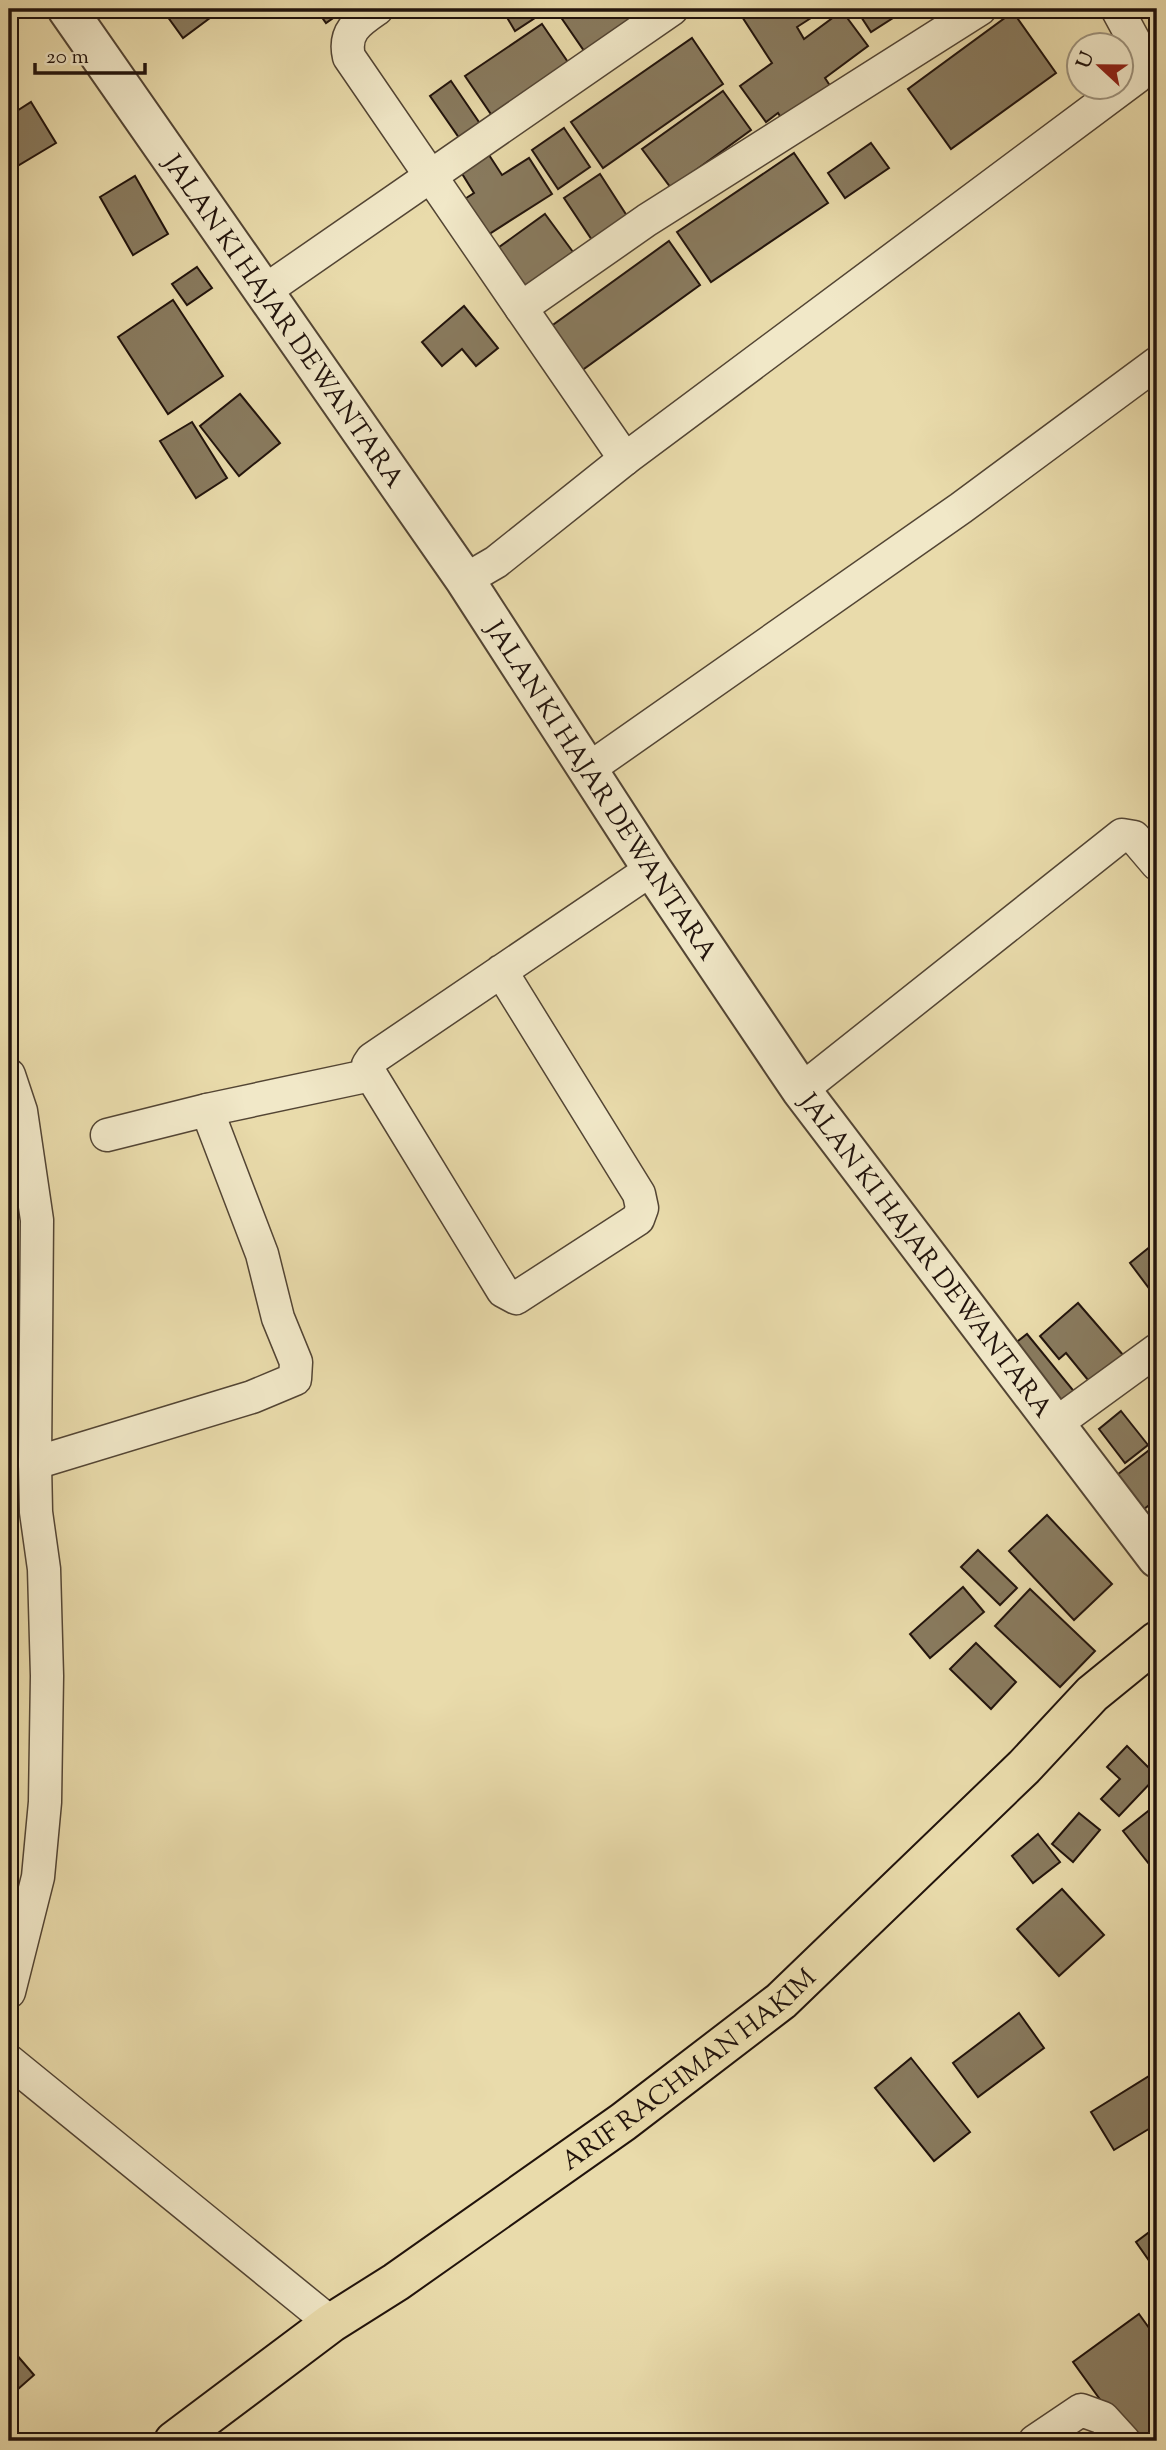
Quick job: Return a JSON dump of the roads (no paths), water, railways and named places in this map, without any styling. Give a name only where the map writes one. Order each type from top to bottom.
[{"type":"main road","name":"ARIF RACHMAN HAKIM","points":[[174,2441],[331,2323],[396,2282],[623,2122],[780,2001],[1024,1767],[1092,1694],[1157,1641]]},
{"type":"street","name":"JALAN KI HAJAR DEWANTARA","points":[[67,9],[266,290],[466,580],[652,869],[801,1090],[1157,1558]]},
{"type":"street","points":[[377,9],[351,30],[347,38],[349,57],[625,459]]},
{"type":"street","points":[[266,290],[672,9]]},
{"type":"street","points":[[521,308],[647,220],[980,9]]},
{"type":"street","points":[[466,580],[496,562],[625,459],[1137,77],[1143,57],[1117,9]]},
{"type":"street","points":[[587,770],[961,508],[1157,363]]},
{"type":"street","points":[[801,1090],[1122,835],[1134,837],[1157,864]]},
{"type":"street","points":[[501,971],[639,1194],[642,1208],[638,1219],[516,1298],[503,1291],[368,1066],[372,1059],[501,971],[652,869]]},
{"type":"street","points":[[9,1075],[21,1111],[37,1220],[35,1463],[36,1511],[44,1569],[45,1802],[38,1877],[9,1992]]},
{"type":"street","points":[[107,1135],[207,1110],[371,1075]]},
{"type":"street","points":[[35,1463],[252,1397],[295,1379],[296,1362],[278,1318],[262,1254],[207,1110]]},
{"type":"street","points":[[1054,1425],[1157,1350]]},
{"type":"street","points":[[9,2061],[331,2323]]},
{"type":"street","points":[[1035,2441],[1081,2410],[1103,2418],[1124,2441]]}]
